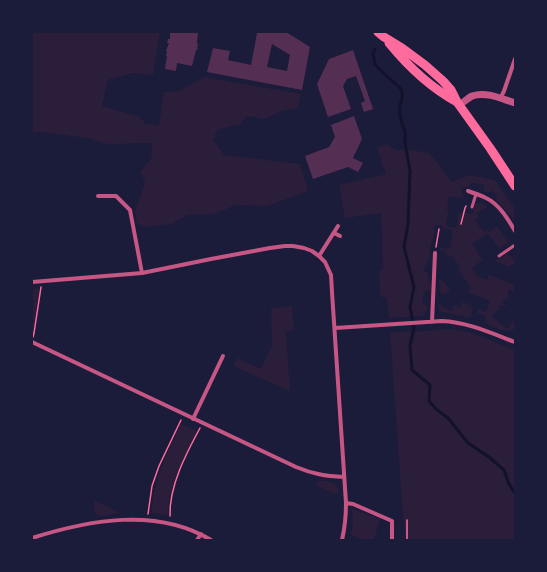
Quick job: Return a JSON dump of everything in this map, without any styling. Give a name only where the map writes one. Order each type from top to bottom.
[{"type":"main road","points":[[381,35],[425,65],[451,90],[458,104],[515,186]]},
{"type":"street","points":[[500,99],[515,59]]},
{"type":"street","points":[[458,104],[479,94],[489,95],[515,103]]},
{"type":"street","points":[[468,191],[486,198],[495,204],[515,231]]},
{"type":"street","points":[[98,196],[116,196],[130,210],[142,273]]},
{"type":"street","points":[[319,256],[338,226]]},
{"type":"street","points":[[334,233],[340,236]]},
{"type":"street","points":[[32,282],[130,275],[285,246],[304,248],[319,256],[325,262],[331,275],[346,503],[345,527],[342,540]]},
{"type":"street","points":[[432,322],[435,253]]},
{"type":"street","points":[[335,328],[453,322],[464,324],[515,342]]},
{"type":"street","points":[[32,343],[183,415],[308,472],[326,476],[344,476]]},
{"type":"street","points":[[193,419],[223,356]]},
{"type":"street","points":[[346,503],[353,504],[392,521],[392,540]]},
{"type":"street","points":[[33,538],[91,523],[132,519],[170,524],[194,531],[211,540]]},
{"type":"street","points":[[198,540],[201,534]]},
{"type":"lane","points":[[472,207],[476,194]]},
{"type":"lane","points":[[499,256],[515,245]]},
{"type":"path","points":[[461,224],[464,208],[466,206],[472,207]]},
{"type":"path","points":[[435,253],[439,229]]},
{"type":"path","points":[[32,343],[42,281]]},
{"type":"path","points":[[147,520],[152,486],[159,466],[183,415]]},
{"type":"path","points":[[170,524],[169,510],[172,489],[202,423]]},
{"type":"path","points":[[407,520],[407,540]]},
{"type":"shaded area","points":[[32,32],[160,32],[153,75],[133,73],[108,80],[102,106],[138,116],[146,124],[159,125],[164,92],[180,91],[204,77],[301,94],[298,108],[281,111],[264,119],[247,116],[241,124],[217,130],[213,140],[224,155],[300,164],[308,191],[268,206],[236,205],[214,214],[187,215],[172,224],[146,227],[137,224],[135,211],[145,182],[140,172],[151,159],[152,143],[108,144],[86,138],[40,132],[32,133]]},
{"type":"shaded area","points":[[387,144],[396,150],[413,150],[429,153],[451,182],[470,175],[495,180],[515,209],[515,221],[496,199],[497,197],[493,191],[487,193],[484,191],[484,185],[472,183],[469,186],[461,188],[464,199],[449,196],[447,210],[449,210],[446,226],[456,228],[459,212],[462,213],[460,223],[462,224],[465,213],[472,214],[475,204],[482,203],[488,207],[477,213],[479,217],[475,220],[484,232],[487,230],[488,232],[497,226],[508,242],[499,249],[488,233],[472,244],[483,260],[472,268],[477,276],[487,280],[489,275],[515,285],[515,292],[509,290],[507,300],[504,299],[502,303],[506,304],[505,306],[501,305],[492,317],[507,329],[513,321],[515,322],[515,329],[508,331],[496,328],[485,323],[486,316],[477,313],[478,309],[486,312],[490,301],[466,292],[471,288],[458,269],[460,267],[451,255],[448,257],[445,251],[440,250],[440,248],[450,249],[453,230],[443,228],[443,226],[434,225],[435,233],[431,244],[429,259],[423,271],[428,272],[429,282],[431,283],[430,290],[424,291],[422,304],[428,305],[426,312],[421,316],[389,318],[387,299],[380,296],[379,271],[383,269],[381,213],[345,218],[339,185],[386,174],[377,148]]},
{"type":"shaded area","points":[[507,254],[515,260],[515,266],[511,264],[510,267],[494,261]]},
{"type":"shaded area","points":[[442,279],[450,290],[444,295],[440,293],[439,281]]},
{"type":"shaded area","points":[[39,288],[33,333],[32,289]]},
{"type":"shaded area","points":[[462,302],[469,304],[468,306],[473,308],[470,318],[441,312],[438,307],[438,304],[451,311],[454,305],[460,308]]},
{"type":"shaded area","points":[[292,306],[294,330],[286,331],[290,391],[233,366],[237,358],[261,369],[272,345],[271,308]]},
{"type":"shaded area","points":[[451,329],[469,332],[515,350],[515,540],[406,540],[403,517],[390,332]]},
{"type":"shaded area","points":[[181,424],[197,431],[182,461],[170,494],[168,515],[152,513],[158,478],[166,456]]},
{"type":"shaded area","points":[[319,481],[334,484],[338,488],[339,492],[335,494],[317,486]]},
{"type":"shaded area","points":[[94,500],[120,513],[99,516],[95,513]]},
{"type":"shaded area","points":[[352,509],[380,519],[374,540],[365,540],[351,535],[353,521]]},
{"type":"building","points":[[170,32],[198,32],[197,50],[192,66],[177,63],[176,71],[165,69],[167,56],[166,51],[169,43],[167,43],[168,39],[170,39]]},
{"type":"building","points":[[255,32],[286,32],[310,47],[302,90],[207,72],[213,48],[230,51],[228,60],[251,65],[257,33]],"holes":[[[272,44],[290,55],[287,71],[267,67]]]},
{"type":"building","points":[[353,50],[373,109],[364,112],[361,103],[365,101],[356,76],[347,79],[343,86],[351,109],[328,117],[317,84],[329,59]]},
{"type":"building","points":[[354,116],[362,139],[353,158],[363,163],[358,172],[348,167],[313,179],[305,156],[329,147],[335,137],[331,125]]},
{"type":"waterway","points":[[375,49],[373,54],[375,64],[400,88],[402,92],[400,114],[405,131],[405,143],[410,171],[408,224],[404,247],[414,287],[410,307],[414,328],[410,346],[412,370],[430,385],[429,401],[436,409],[448,418],[468,443],[489,457],[504,470],[509,484],[515,493]]}]
